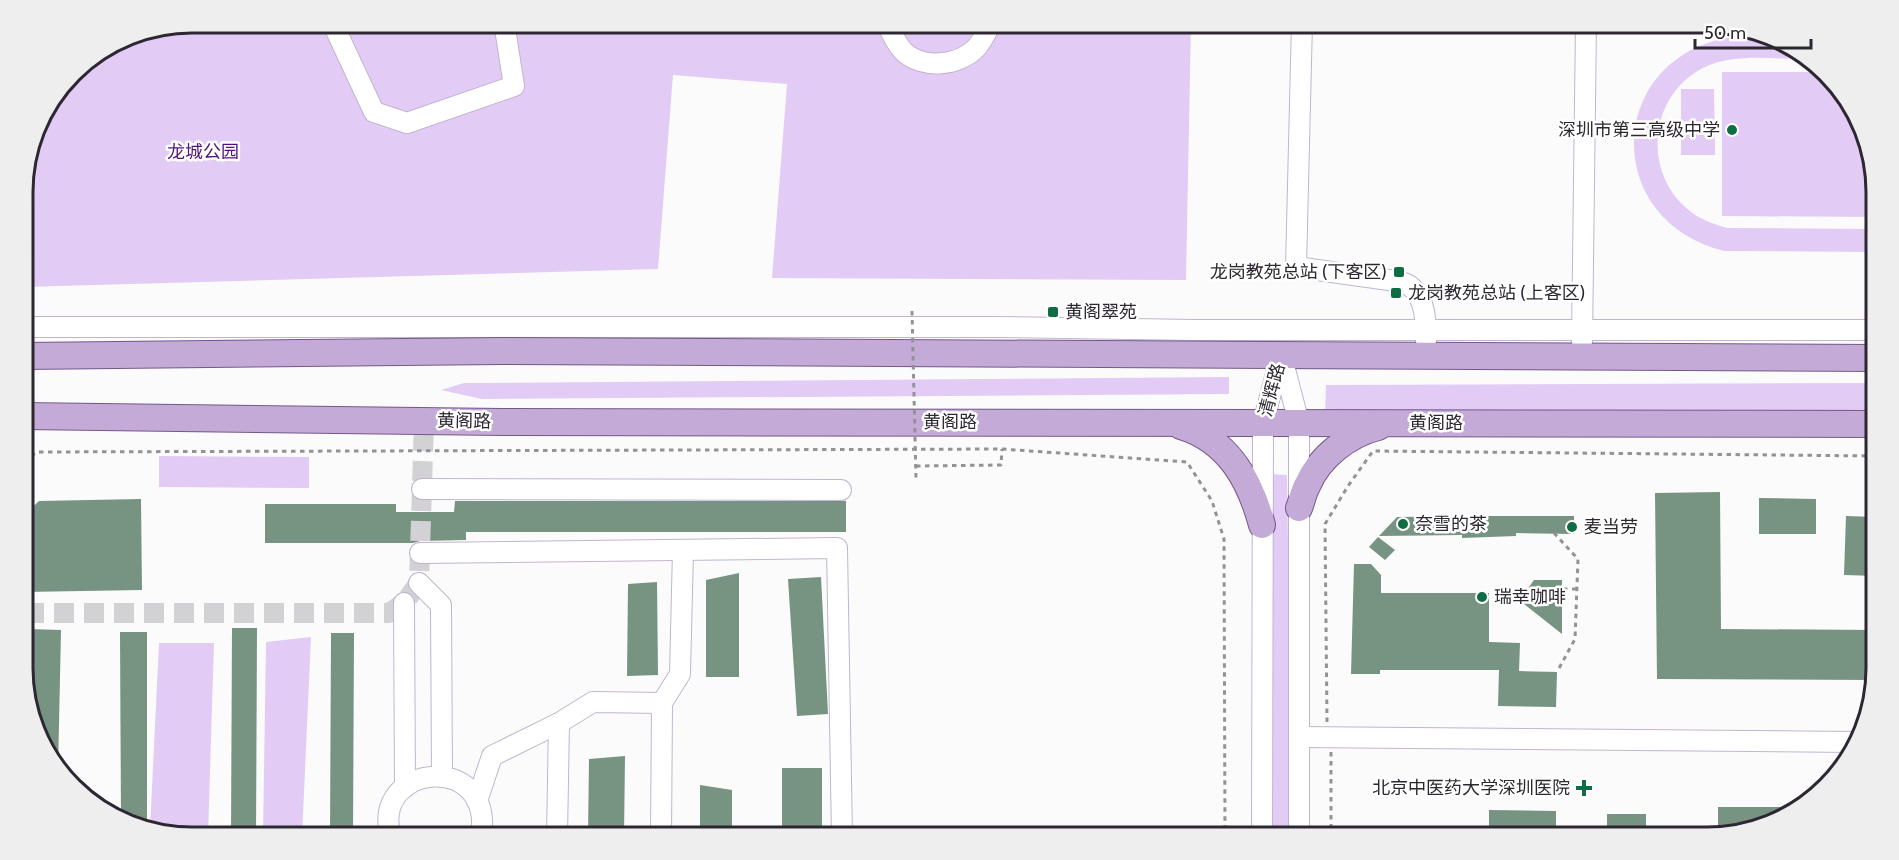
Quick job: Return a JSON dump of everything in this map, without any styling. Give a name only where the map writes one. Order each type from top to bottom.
[{"type":"main road","points":[[33,356],[502,351],[1866,358]]},
{"type":"main road","name":"黄阁路","points":[[33,416],[502,422],[1866,424]]},
{"type":"main road","points":[[1172,423],[1206,436],[1235,463],[1252,491],[1263,525]]},
{"type":"main road","points":[[1299,508],[1307,484],[1320,464],[1336,449],[1352,437],[1393,423]]},
{"type":"street","points":[[337,33],[374,112],[408,123],[514,87],[506,33]]},
{"type":"street","points":[[891,33],[904,52],[920,62],[946,63],[963,57],[977,47],[985,33]]},
{"type":"street","points":[[1302,33],[1296,267],[1396,281],[1410,286],[1421,300],[1426,331],[1426,356]]},
{"type":"street","points":[[1582,357],[1586,33]]},
{"type":"street","points":[[33,327],[1866,330]]},
{"type":"street","name":"清辉路","points":[[1262,827],[1263,423],[1281,355]]},
{"type":"street","name":"清辉路","points":[[1281,355],[1299,423],[1299,827]]},
{"type":"street","points":[[422,489],[841,490]]},
{"type":"street","points":[[420,553],[837,548],[842,827]]},
{"type":"street","points":[[661,827],[662,703],[680,674],[682,550]]},
{"type":"street","points":[[419,583],[441,605],[442,776]]},
{"type":"street","points":[[404,603],[405,787]]},
{"type":"street","points":[[477,801],[492,756],[559,723],[593,702],[662,703]]},
{"type":"street","points":[[557,827],[559,723]]},
{"type":"street","points":[[1299,737],[1848,742]]},
{"type":"street","points":[[389,827],[390,812],[395,798],[405,787],[418,779],[433,776],[448,777],[462,783],[473,794],[480,807],[482,827]]},
{"type":"path","points":[[912,311],[916,479]]},
{"type":"path","points":[[916,466],[1001,465],[1002,449]]},
{"type":"path","points":[[33,455],[38,452],[1002,449],[1187,462],[1212,501],[1224,539],[1225,827]]},
{"type":"path","points":[[1331,827],[1332,759],[1327,736],[1325,524],[1373,451],[1866,456]]},
{"type":"path","points":[[1554,533],[1578,559],[1575,639],[1557,672]]},
{"type":"path","points":[[1563,589],[1577,589]]},
{"type":"green space","name":"龙城公园","points":[[181,33],[1191,33],[1186,280],[772,278],[787,84],[673,75],[658,269],[33,287],[34,171],[41,141],[49,122],[72,87],[87,72],[112,54],[131,45],[151,38]]},
{"type":"green space","points":[[1740,36],[1768,45],[1794,59],[1752,58],[1715,63],[1703,68],[1685,81],[1671,97],[1662,116],[1658,136],[1659,157],[1664,177],[1675,195],[1699,217],[1727,228],[1866,229],[1866,252],[1724,251],[1682,233],[1654,205],[1638,172],[1634,136],[1643,101],[1664,70],[1697,47]]},
{"type":"green space","points":[[1722,72],[1810,72],[1833,95],[1854,131],[1865,171],[1866,217],[1722,216]]},
{"type":"green space","points":[[1681,89],[1714,89],[1715,155],[1681,155]]},
{"type":"green space","points":[[1229,377],[1229,394],[482,399],[441,390],[464,383]]},
{"type":"green space","points":[[1866,383],[1866,413],[1325,415],[1326,385]]},
{"type":"green space","points":[[159,456],[309,457],[309,488],[159,487]]},
{"type":"green space","points":[[1270,474],[1287,475],[1291,585],[1290,827],[1270,827]]},
{"type":"green space","points":[[311,637],[302,827],[263,827],[266,642]]},
{"type":"green space","points":[[159,643],[214,643],[208,827],[181,827],[150,822]]},
{"type":"building","points":[[1720,492],[1721,629],[1866,630],[1866,680],[1657,679],[1655,493]]},
{"type":"building","points":[[1759,498],[1816,499],[1816,534],[1759,534]]},
{"type":"building","points":[[141,499],[142,590],[33,592],[33,507],[39,501]]},
{"type":"building","points":[[455,501],[846,501],[846,532],[466,532],[466,540],[413,543],[265,543],[265,504],[396,504],[396,512],[454,512]]},
{"type":"building","points":[[1574,516],[1574,534],[1516,533],[1516,536],[1462,538],[1462,535],[1379,536],[1397,517]]},
{"type":"building","points":[[1846,516],[1866,517],[1866,576],[1844,575]]},
{"type":"building","points":[[1378,537],[1395,550],[1385,560],[1369,547]]},
{"type":"building","points":[[1354,564],[1371,564],[1381,575],[1381,593],[1489,593],[1489,642],[1520,643],[1519,671],[1557,672],[1556,707],[1498,706],[1499,670],[1380,670],[1380,674],[1351,674]]},
{"type":"building","points":[[739,573],[739,677],[706,677],[706,580]]},
{"type":"building","points":[[821,577],[828,714],[797,716],[788,579]]},
{"type":"building","points":[[1534,580],[1562,580],[1562,634],[1524,604],[1524,594]]},
{"type":"building","points":[[657,582],[658,675],[627,676],[628,584]]},
{"type":"building","points":[[232,628],[257,628],[256,827],[231,827]]},
{"type":"building","points":[[33,629],[61,630],[58,754],[45,729],[38,709],[34,689]]},
{"type":"building","points":[[120,632],[147,632],[147,821],[121,810]]},
{"type":"building","points":[[331,633],[354,633],[353,827],[330,827]]},
{"type":"building","points":[[625,756],[624,827],[588,827],[589,759]]},
{"type":"building","points":[[782,768],[822,768],[822,827],[782,827]]},
{"type":"building","points":[[700,785],[732,790],[732,827],[700,827]]},
{"type":"building","points":[[1718,807],[1784,807],[1758,819],[1718,827]]},
{"type":"building","points":[[1489,810],[1556,811],[1556,827],[1489,827]]},
{"type":"building","points":[[1607,814],[1646,814],[1646,827],[1607,827]]},
{"type":"tunnel","points":[[33,613],[389,613],[404,603],[419,583],[424,421]]},
{"type":"place","name":"深圳市第三高级中学","points":[[1732,130]]},
{"type":"place","name":"龙岗教苑总站 (下客区)","points":[[1399,272]]},
{"type":"place","name":"龙岗教苑总站 (上客区)","points":[[1396,293]]},
{"type":"place","name":"黄阁翠苑","points":[[1053,312]]},
{"type":"place","name":"奈雪的茶","points":[[1403,524]]},
{"type":"place","name":"麦当劳","points":[[1572,527]]},
{"type":"place","name":"瑞幸咖啡","points":[[1482,597]]},
{"type":"place","name":"北京中医药大学深圳医院","points":[[1584,788]]}]
